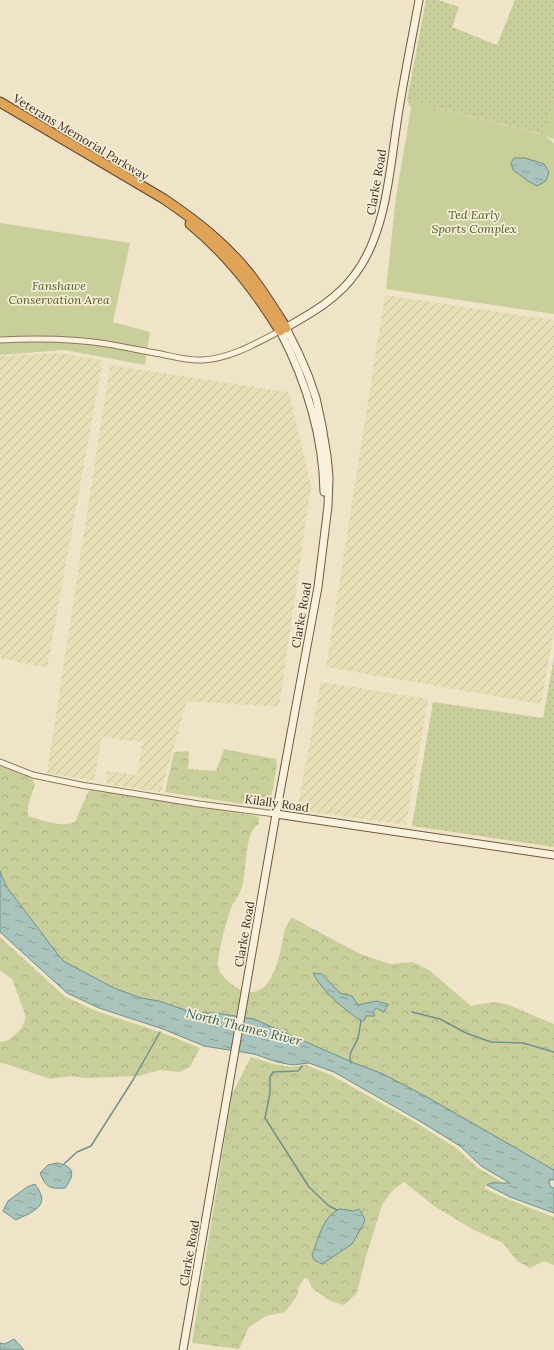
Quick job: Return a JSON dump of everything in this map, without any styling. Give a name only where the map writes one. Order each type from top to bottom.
[{"type":"highway","name":"Veterans Memorial Parkway","points":[[0,102],[119,172],[150,192],[203,235],[230,261],[283,330]]},
{"type":"main road","name":"Clarke Road","points":[[183,1350],[276,814],[318,587],[326,522],[324,478],[315,426],[302,378],[283,330],[335,297],[356,274],[374,241],[383,210],[398,115],[419,0]]},
{"type":"main road","name":"Kilally Road","points":[[276,814],[554,855]]},
{"type":"street","points":[[0,340],[46,338],[75,339],[178,358],[203,360],[233,354],[283,330]]},
{"type":"street","name":"Kilally Road","points":[[0,762],[33,775],[81,785],[199,804],[276,814]]},
{"type":"shaded area","points":[[385,295],[554,320],[554,631],[541,704],[326,667]]},
{"type":"shaded area","points":[[60,353],[103,360],[47,668],[0,658],[0,356]]},
{"type":"shaded area","points":[[110,365],[289,392],[311,486],[279,707],[187,701],[161,792],[107,784],[106,771],[137,775],[143,742],[102,737],[94,781],[47,773]]},
{"type":"shaded area","points":[[321,682],[428,699],[406,825],[297,810]]},
{"type":"green space","points":[[426,0],[438,0],[459,7],[452,27],[497,45],[515,0],[554,0],[554,97],[545,135],[407,100]]},
{"type":"green space","name":"Ted Early Sports Complex","points":[[554,97],[554,139],[546,136],[554,143],[554,314],[386,289],[396,197],[411,108],[407,100],[544,135]]},
{"type":"green space","name":"Fanshawe Conservation Area","points":[[0,223],[130,243],[113,322],[150,332],[145,365],[64,350],[0,355]]},
{"type":"green space","points":[[554,657],[554,847],[412,826],[433,702],[543,718]]},
{"type":"green space","points":[[224,749],[276,759],[277,765],[269,808],[165,792],[174,752],[189,751],[188,769],[216,771]]},
{"type":"green space","points":[[0,765],[32,779],[35,784],[28,806],[28,816],[51,823],[69,824],[75,822],[87,794],[92,787],[153,800],[163,799],[259,817],[259,824],[254,828],[248,843],[244,880],[240,892],[231,908],[227,921],[222,939],[218,965],[220,973],[239,989],[250,992],[259,990],[267,984],[277,965],[285,931],[291,917],[358,953],[390,964],[413,962],[429,970],[471,1006],[493,1002],[506,1004],[554,1024],[554,1174],[424,1098],[191,1014],[138,999],[111,989],[62,963],[0,878]]},
{"type":"green space","points":[[0,937],[64,996],[96,1011],[160,1032],[200,1048],[190,1067],[180,1072],[160,1070],[139,1076],[86,1078],[70,1076],[50,1079],[0,1063],[0,1042],[9,1040],[21,1029],[25,1021],[25,1014],[12,979],[0,970]]},
{"type":"green space","points":[[251,1057],[290,1067],[306,1065],[331,1075],[415,1122],[456,1148],[478,1168],[507,1185],[488,1185],[484,1188],[507,1199],[554,1217],[554,1265],[544,1261],[530,1268],[517,1261],[503,1243],[474,1230],[434,1206],[404,1182],[393,1190],[382,1205],[365,1260],[357,1293],[344,1305],[330,1301],[312,1288],[308,1279],[305,1278],[299,1286],[297,1296],[285,1312],[266,1316],[249,1327],[239,1349],[192,1343],[232,1094]]},
{"type":"water","points":[[514,158],[525,158],[544,164],[549,172],[546,181],[537,186],[528,181],[513,170],[511,163]]},
{"type":"water","name":"North Thames River","points":[[0,871],[6,886],[65,962],[114,988],[141,998],[159,1001],[194,1013],[216,1013],[254,1019],[354,1063],[383,1074],[427,1097],[554,1170],[554,1180],[550,1180],[549,1182],[551,1187],[554,1188],[554,1213],[510,1197],[487,1185],[491,1183],[510,1183],[481,1166],[460,1146],[334,1072],[309,1063],[293,1065],[277,1062],[254,1054],[204,1046],[163,1029],[99,1008],[67,993],[0,932]]},
{"type":"water","points":[[313,973],[322,974],[340,993],[352,996],[358,1005],[376,1001],[388,1004],[384,1012],[376,1008],[373,1012],[375,1016],[366,1016],[364,1021],[361,1021],[328,994],[317,981]]},
{"type":"water","points":[[57,1163],[67,1166],[72,1172],[72,1175],[65,1188],[52,1188],[47,1185],[40,1173],[48,1165]]},
{"type":"water","points":[[35,1184],[40,1192],[42,1200],[38,1208],[16,1220],[3,1211],[8,1201],[27,1187]]},
{"type":"water","points":[[340,1209],[353,1211],[359,1209],[365,1219],[364,1223],[352,1244],[322,1264],[314,1260],[312,1255],[325,1222],[334,1212]]},
{"type":"water","points":[[14,1339],[24,1350],[0,1350],[0,1343],[5,1344]]},
{"type":"waterway","points":[[412,1012],[440,1019],[466,1033],[491,1042],[523,1043],[554,1052]]},
{"type":"waterway","points":[[351,1063],[350,1056],[358,1038],[361,1021]]},
{"type":"waterway","points":[[64,1164],[77,1152],[91,1146],[133,1080],[160,1032]]},
{"type":"waterway","points":[[302,1066],[298,1071],[273,1072],[270,1077],[270,1093],[265,1118],[309,1187],[329,1206],[337,1210]]}]
